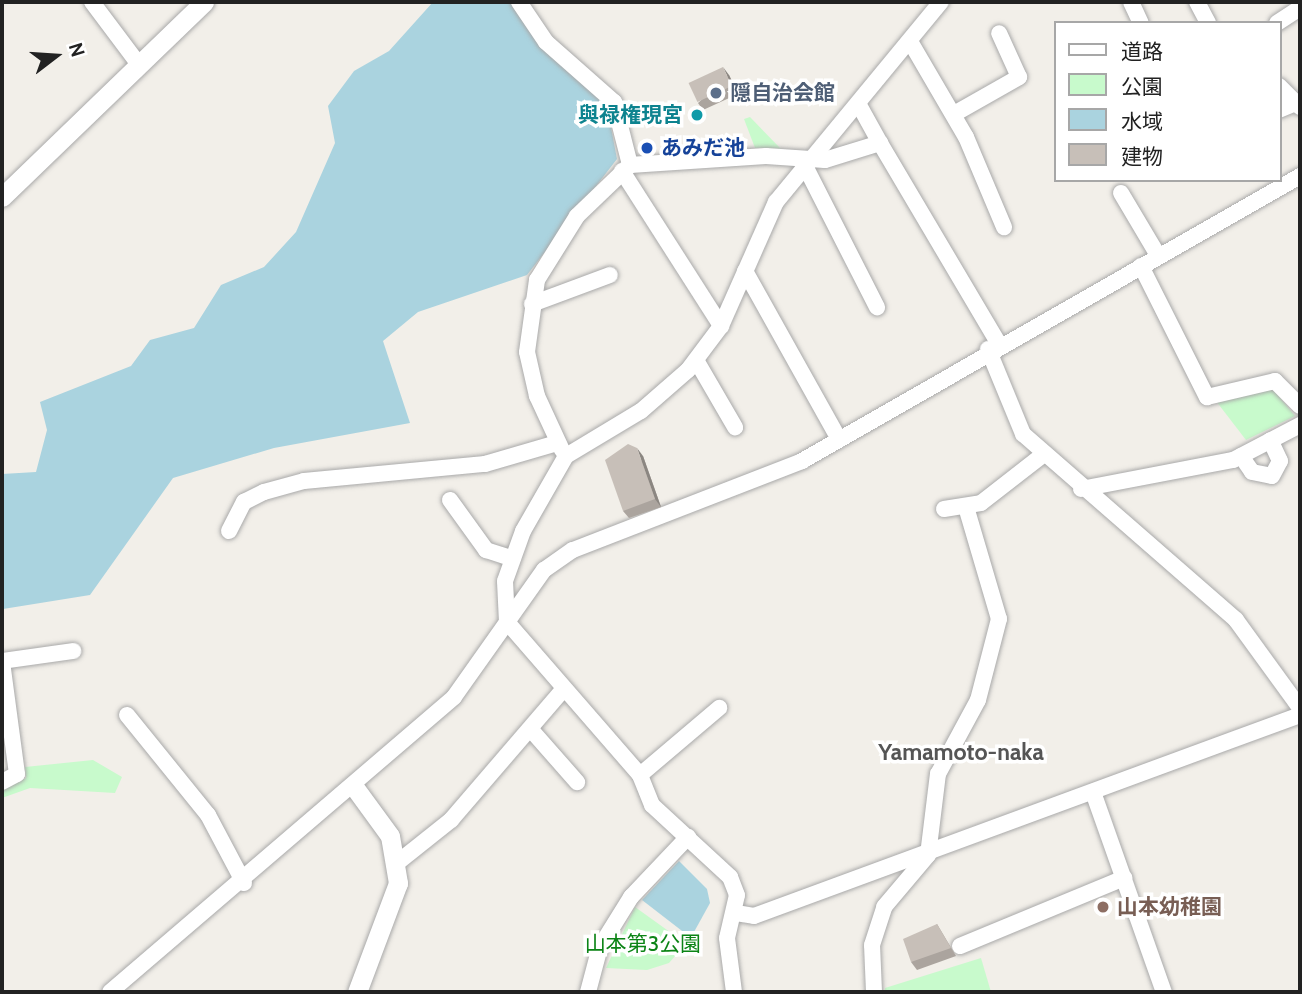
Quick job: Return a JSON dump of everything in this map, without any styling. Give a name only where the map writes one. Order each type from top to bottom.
[{"type":"street","points":[[92,2],[137,62]]},
{"type":"street","points":[[2,197],[137,62],[204,2]]},
{"type":"street","points":[[519,2],[546,42],[614,102],[626,168],[721,326]]},
{"type":"street","points":[[229,531],[244,502],[264,492],[304,481],[485,464],[562,450],[640,411],[696,360],[721,326],[776,202],[806,162],[911,43],[941,2]]},
{"type":"street","points":[[1131,2],[1140,21]]},
{"type":"street","points":[[1197,2],[1207,21]]},
{"type":"street","points":[[1280,21],[1300,8]]},
{"type":"street","points":[[954,114],[1019,77],[999,33]]},
{"type":"street","points":[[911,43],[954,114],[1004,227]]},
{"type":"street","points":[[1281,88],[1299,104]]},
{"type":"street","points":[[1281,109],[1299,104]]},
{"type":"street","points":[[859,105],[994,346],[1023,434],[1081,489],[1236,620],[1300,708]]},
{"type":"street","points":[[734,992],[727,938],[736,913],[730,877],[652,805],[640,775],[562,691],[507,622],[505,581],[562,450],[527,352],[537,280],[577,216],[626,168],[766,156],[806,162],[880,143]]},
{"type":"street","points":[[806,162],[877,307]]},
{"type":"street","points":[[110,992],[355,788],[454,697],[544,570],[573,550],[636,521],[760,481],[839,439],[994,346],[1159,257],[1300,176]]},
{"type":"street","points":[[1121,192],[1159,257]]},
{"type":"street","points":[[1141,266],[1207,397],[1275,381],[1300,406]]},
{"type":"street","points":[[746,271],[839,439]]},
{"type":"street","points":[[533,304],[610,275]]},
{"type":"street","points":[[696,360],[736,427]]},
{"type":"street","points":[[1081,489],[1241,456],[1300,425]]},
{"type":"street","points":[[1241,456],[1252,472],[1272,476],[1280,461],[1270,440]]},
{"type":"street","points":[[944,509],[981,503],[1044,454]]},
{"type":"street","points":[[450,500],[486,550],[513,559]]},
{"type":"street","points":[[874,992],[872,944],[884,907],[928,855],[938,774],[978,701],[999,619],[966,507]]},
{"type":"street","points":[[2,782],[17,774],[7,733],[2,661],[73,651]]},
{"type":"street","points":[[397,863],[451,820],[533,732],[562,691]]},
{"type":"street","points":[[640,775],[719,708]]},
{"type":"street","points":[[127,715],[208,815],[244,883]]},
{"type":"street","points":[[736,913],[754,916],[928,855],[1300,715]]},
{"type":"street","points":[[533,732],[577,782]]},
{"type":"street","points":[[355,788],[390,835],[397,863],[398,883],[357,992]]},
{"type":"street","points":[[1093,792],[1164,992]]},
{"type":"street","points":[[588,992],[600,947],[631,897],[688,837]]},
{"type":"street","points":[[960,946],[1124,878]]},
{"type":"green space","points":[[750,117],[781,149],[755,148],[744,119]]},
{"type":"green space","points":[[1273,389],[1295,416],[1246,440],[1216,401]]},
{"type":"green space","points":[[93,760],[122,777],[115,793],[30,788],[2,798],[2,790],[26,778],[25,767]]},
{"type":"green space","name":"山本第3公園","points":[[635,907],[681,940],[682,948],[669,963],[647,970],[606,968]]},
{"type":"green space","points":[[981,958],[991,992],[885,992],[885,988]]},
{"type":"water","points":[[433,2],[512,2],[606,101],[617,159],[527,275],[418,312],[383,341],[410,423],[274,448],[173,478],[90,595],[3,609],[2,474],[36,472],[47,430],[40,402],[131,366],[150,340],[194,328],[221,285],[264,267],[296,232],[335,143],[328,106],[354,71],[389,51]]},
{"type":"water","points":[[679,861],[707,889],[710,903],[694,932],[686,934],[642,900]]},
{"type":"building","points":[[723,67],[732,86],[697,102],[689,83]]},
{"type":"building","points":[[698,107],[701,118],[693,119],[689,111]]},
{"type":"building","points":[[628,444],[637,448],[655,499],[623,511],[605,460]]},
{"type":"building","points":[[937,924],[951,948],[911,962],[903,939]]},
{"type":"place","name":"隠自治会館","points":[[716,93]]},
{"type":"place","name":"與禄権現宮","points":[[697,115]]},
{"type":"place","name":"あみだ池","points":[[647,148]]},
{"type":"place","name":"山本幼稚園","points":[[1103,907]]},
{"type":"district","name":"Yamamoto-naka","points":[[961,752]]}]
